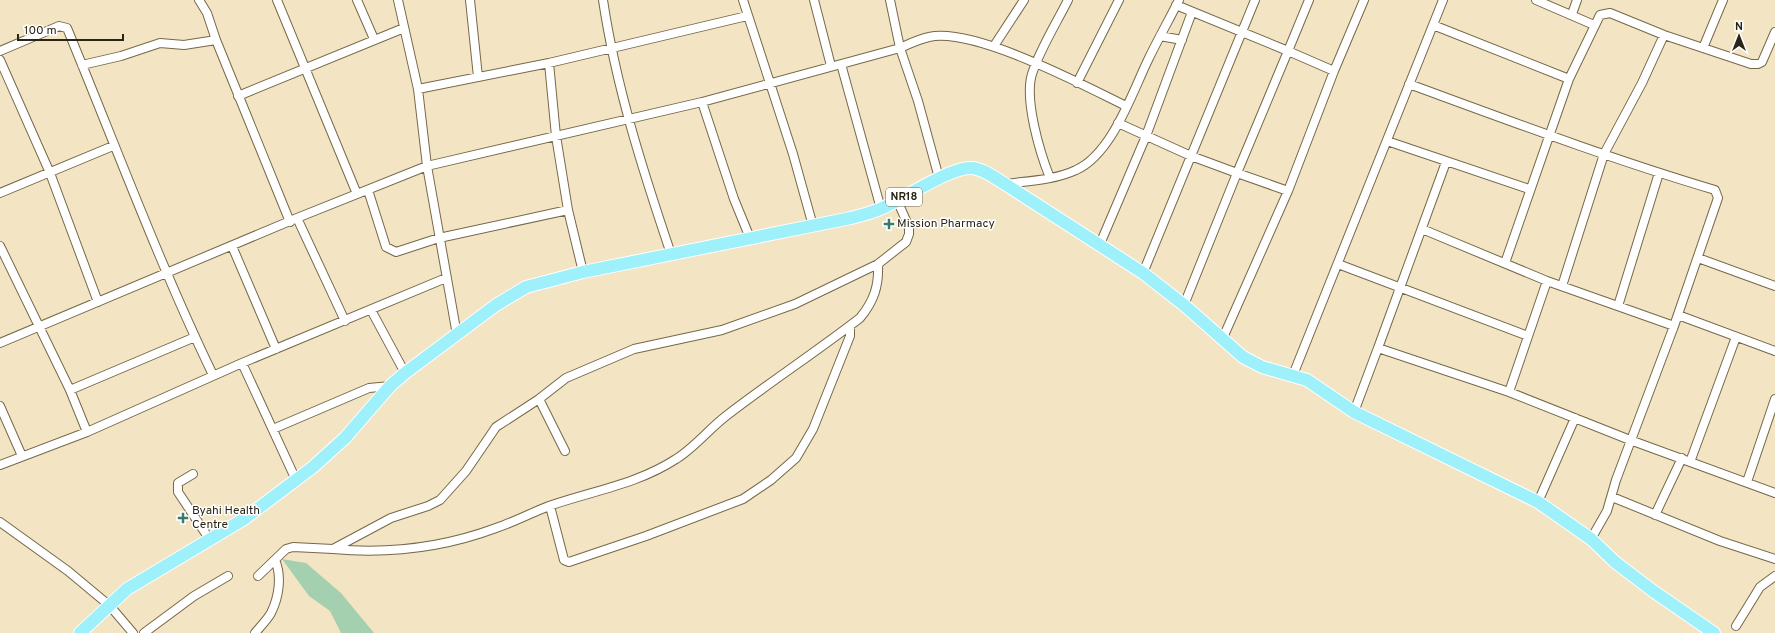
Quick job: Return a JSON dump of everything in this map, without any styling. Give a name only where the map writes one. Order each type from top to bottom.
[{"type":"main road","name":"NR18","points":[[80,633],[126,590],[244,519],[314,467],[345,438],[390,386],[405,373],[496,305],[526,287],[583,272],[851,218],[881,209],[938,178],[956,171],[970,168],[985,172],[1005,184],[1143,273],[1184,305],[1243,357],[1262,367],[1307,380],[1354,412],[1538,502],[1591,539],[1615,562],[1653,591],[1714,633]]},
{"type":"street","points":[[200,0],[207,13],[238,96],[293,220],[344,321]]},
{"type":"street","points":[[277,0],[357,194]]},
{"type":"street","points":[[357,0],[374,39]]},
{"type":"street","points":[[398,0],[418,90],[427,166],[457,335]]},
{"type":"street","points":[[470,0],[478,77]]},
{"type":"street","points":[[603,0],[610,48],[628,119],[671,254]]},
{"type":"street","points":[[743,0],[813,226]]},
{"type":"street","points":[[814,0],[831,66]]},
{"type":"street","points":[[890,0],[900,48],[918,101],[938,178]]},
{"type":"street","points":[[994,46],[1024,0]]},
{"type":"street","points":[[1050,178],[1039,150],[1031,107],[1030,82],[1036,64],[1068,0]]},
{"type":"street","points":[[1077,83],[1119,0]]},
{"type":"street","points":[[1143,273],[1255,0]]},
{"type":"street","points":[[1184,305],[1309,0]]},
{"type":"street","points":[[1222,340],[1288,191],[1334,71],[1364,0]]},
{"type":"street","points":[[1293,375],[1443,0]]},
{"type":"street","points":[[1536,0],[1572,14],[1594,25]]},
{"type":"street","points":[[1572,14],[1578,0]]},
{"type":"street","points":[[1702,48],[1723,0]]},
{"type":"street","points":[[1005,184],[1050,178],[1077,170],[1091,160],[1102,148],[1118,123],[1160,36],[1178,3],[1192,12],[1334,71]]},
{"type":"street","points":[[1100,244],[1146,136],[1192,12]]},
{"type":"street","points":[[1505,263],[1529,189],[1569,79],[1600,15],[1610,13],[1664,35],[1751,64],[1758,64],[1762,62],[1775,32]]},
{"type":"street","points":[[418,90],[549,63],[747,16]]},
{"type":"street","points":[[1433,25],[1569,79]]},
{"type":"street","points":[[0,51],[59,26],[67,28],[113,146],[195,337],[213,375]]},
{"type":"street","points":[[238,96],[404,28]]},
{"type":"street","points":[[1562,286],[1604,154],[1642,83],[1664,35]]},
{"type":"street","points":[[0,344],[293,220],[427,166],[702,102],[900,48],[929,37],[940,36],[972,40],[994,46],[1126,106]]},
{"type":"street","points":[[1160,36],[1182,40]]},
{"type":"street","points":[[82,66],[121,56],[160,43],[184,46],[216,40]]},
{"type":"street","points":[[0,60],[50,173],[98,302]]},
{"type":"street","points":[[549,63],[556,136],[568,210],[583,272]]},
{"type":"street","points":[[841,64],[881,209]]},
{"type":"street","points":[[1409,84],[1549,135],[1659,173],[1715,190],[1717,193],[1718,198],[1698,258],[1674,326],[1630,440],[1607,511],[1591,539]]},
{"type":"street","points":[[702,102],[734,199],[750,238]]},
{"type":"street","points":[[1118,123],[1191,156],[1288,191]]},
{"type":"street","points":[[1387,141],[1529,189]]},
{"type":"street","points":[[0,193],[113,146]]},
{"type":"street","points":[[1354,412],[1446,162]]},
{"type":"street","points":[[1618,306],[1659,173]]},
{"type":"street","points":[[368,190],[386,247],[391,251],[396,252],[439,238],[568,210]]},
{"type":"street","points":[[333,549],[391,518],[428,506],[440,500],[466,471],[496,427],[539,399],[566,378],[634,349],[722,330],[795,304],[878,264],[906,242],[909,234],[909,227],[898,200]]},
{"type":"street","points":[[1422,228],[1547,281],[1674,326]]},
{"type":"street","points":[[0,246],[3,261],[70,390],[87,432]]},
{"type":"street","points":[[232,246],[276,348]]},
{"type":"street","points":[[1698,258],[1775,286]]},
{"type":"street","points":[[258,576],[282,551],[293,547],[359,551],[387,550],[452,542],[496,528],[550,506],[612,488],[647,474],[677,459],[725,417],[850,326],[869,307],[879,280],[878,264]]},
{"type":"street","points":[[1338,264],[1528,336]]},
{"type":"street","points":[[0,465],[87,432],[213,375],[446,278]]},
{"type":"street","points":[[1509,392],[1547,281]]},
{"type":"street","points":[[371,310],[405,373]]},
{"type":"street","points":[[1678,315],[1775,351]]},
{"type":"street","points":[[550,506],[564,560],[569,562],[646,536],[744,498],[771,480],[796,458],[823,408],[850,336],[850,326]]},
{"type":"street","points":[[1690,462],[1736,336]]},
{"type":"street","points":[[70,390],[195,337]]},
{"type":"street","points":[[1378,348],[1509,392],[1630,440],[1775,493]]},
{"type":"street","points":[[242,363],[296,480]]},
{"type":"street","points":[[273,429],[370,388],[390,386]]},
{"type":"street","points":[[539,399],[564,451]]},
{"type":"street","points":[[1747,482],[1775,399]]},
{"type":"street","points":[[0,406],[22,456]]},
{"type":"street","points":[[1538,502],[1575,418]]},
{"type":"street","points":[[1655,515],[1682,458]]},
{"type":"street","points":[[193,474],[178,484],[178,492],[210,540]]},
{"type":"street","points":[[1612,497],[1720,541],[1775,559]]},
{"type":"street","points":[[0,522],[68,571],[110,606],[133,633]]},
{"type":"street","points":[[255,633],[271,614],[274,607],[280,579],[275,560]]},
{"type":"street","points":[[144,633],[194,596],[228,576]]},
{"type":"street","points":[[1736,626],[1760,587],[1775,576]]},
{"type":"green space","points":[[282,559],[306,563],[341,593],[374,633],[341,633],[330,611],[309,596]]},
{"type":"place","name":"Mission Pharmacy","points":[[889,224]]},
{"type":"place","name":"Byahi Health Centre","points":[[183,518]]}]
